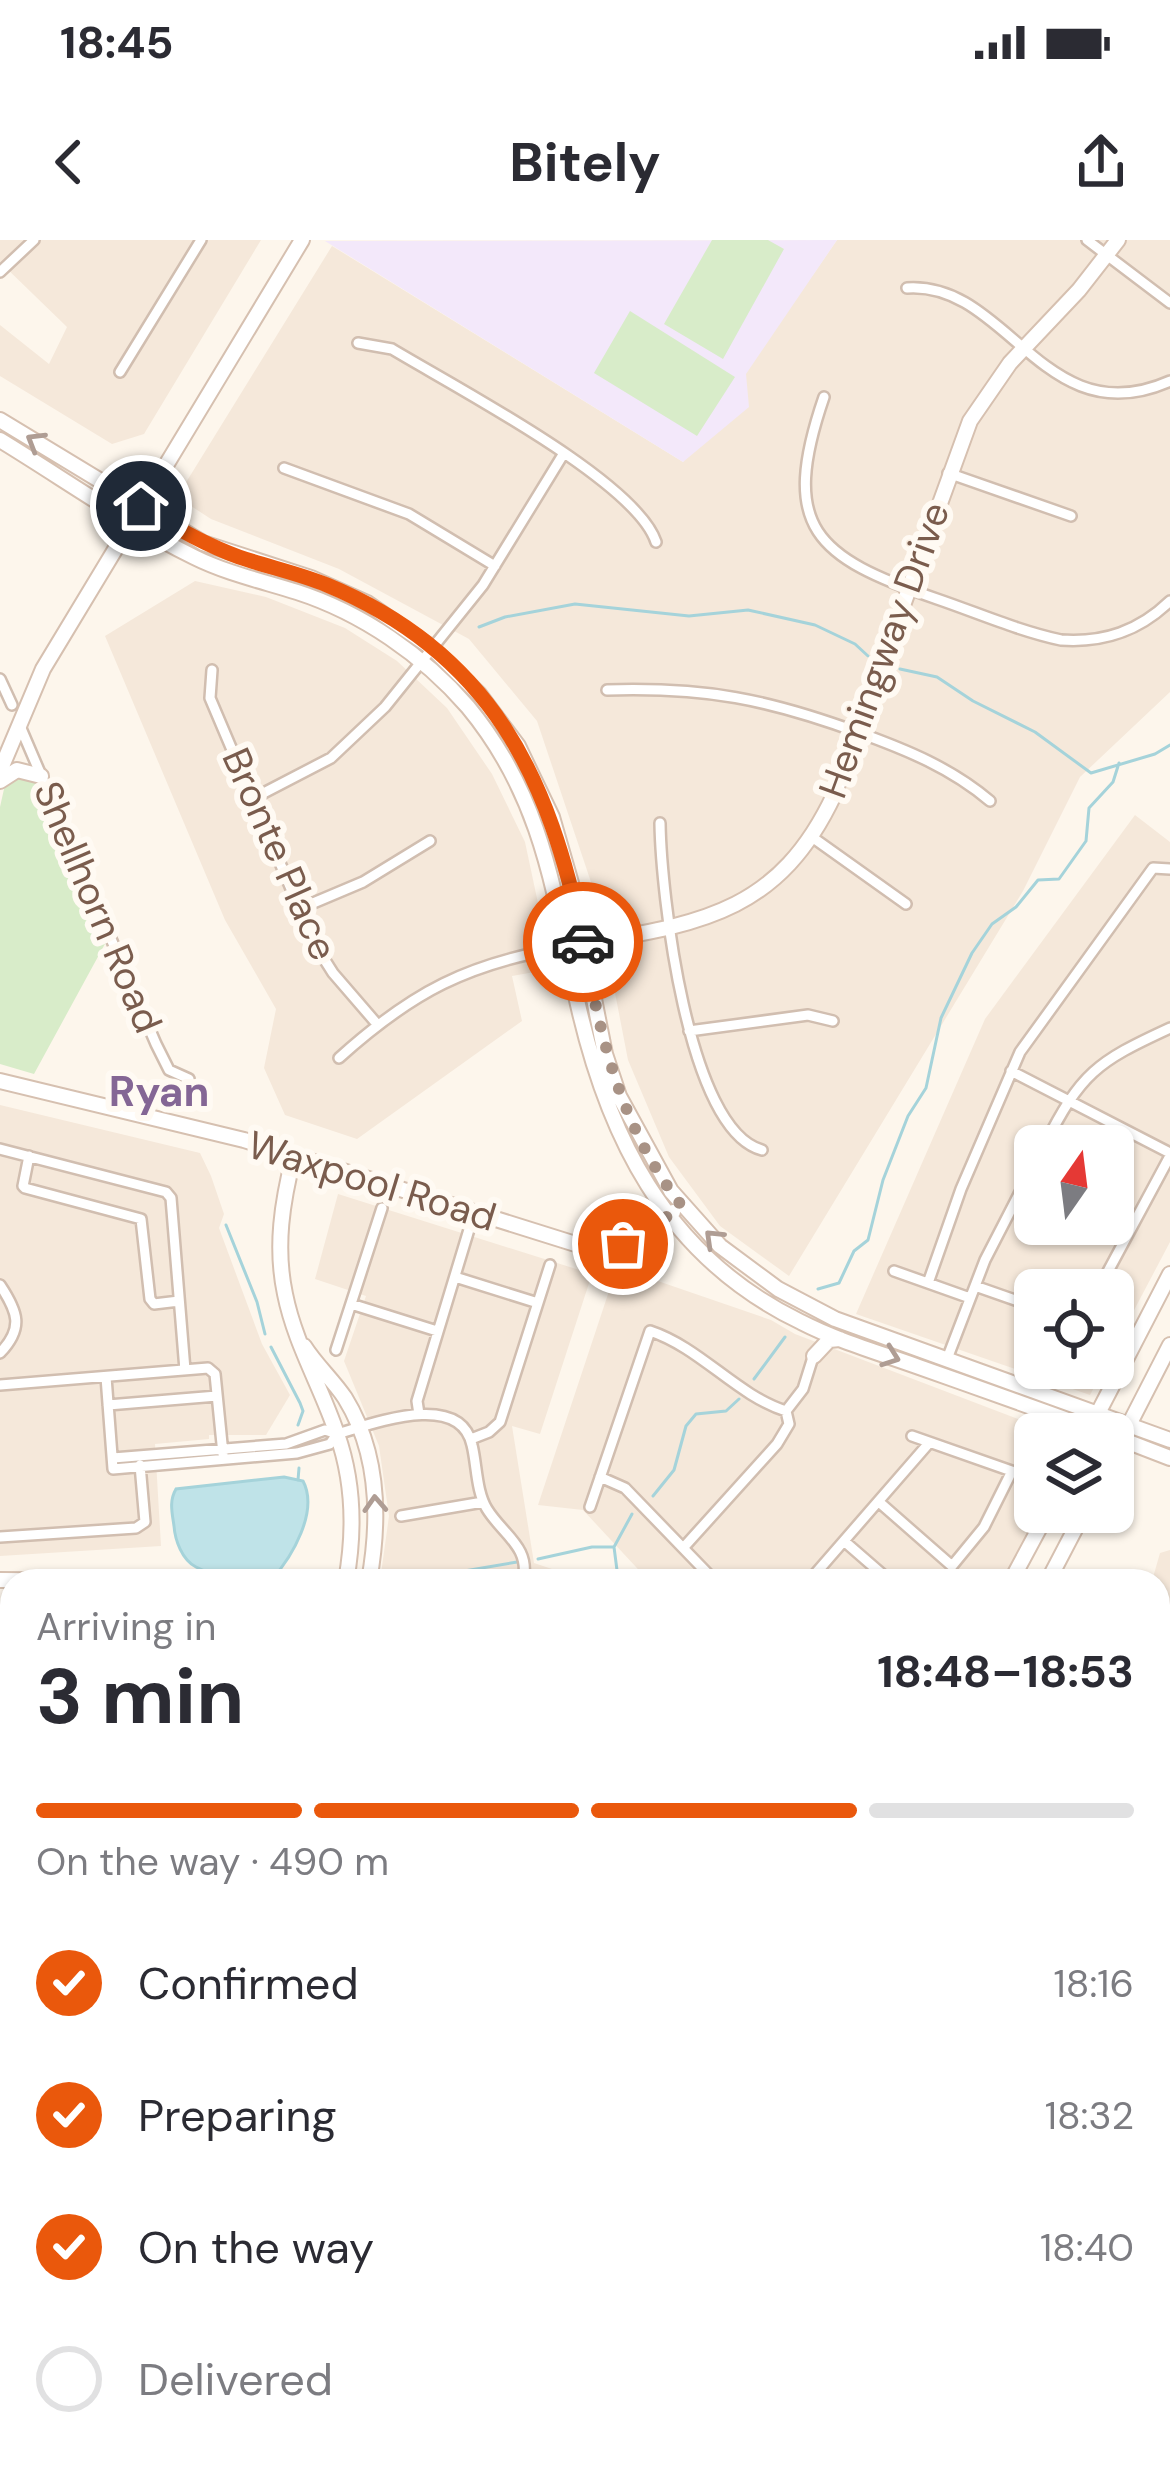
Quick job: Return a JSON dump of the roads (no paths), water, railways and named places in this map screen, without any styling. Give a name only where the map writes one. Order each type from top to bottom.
[{"type":"main road","points":[[0,771],[43,669],[302,240]]},
{"type":"main road","name":"Hemingway Drive","points":[[566,947],[705,920],[741,903],[778,875],[812,837],[834,795],[948,473],[978,405],[1118,240]]},
{"type":"main road","points":[[0,419],[203,543],[332,587],[388,616],[432,648],[493,711],[538,785],[563,850],[600,1034],[619,1096],[641,1143],[681,1205],[720,1246],[758,1276],[796,1300],[860,1328],[1098,1413],[1170,1274]]},
{"type":"main road","points":[[0,440],[198,560],[344,612],[421,662],[465,704],[512,771],[548,856],[590,1060],[604,1104],[668,1217],[742,1286],[776,1309],[824,1333],[1040,1413]]},
{"type":"main road","points":[[0,781],[17,770],[41,776]]},
{"type":"main road","name":"Waxpool Road","points":[[0,1081],[294,1155],[570,1244],[601,1248],[630,1241],[681,1205]]},
{"type":"main road","points":[[294,1155],[283,1207],[280,1254],[285,1294],[308,1370],[337,1434],[352,1502],[347,1569]]},
{"type":"main road","points":[[824,1333],[860,1328]]},
{"type":"main road","points":[[298,1337],[341,1393],[369,1459],[376,1536],[371,1569]]},
{"type":"main road","points":[[814,1356],[824,1343],[841,1339]]},
{"type":"main road","points":[[1134,1416],[1170,1345]]},
{"type":"main road","points":[[1134,1426],[1170,1440]]},
{"type":"main road","points":[[1134,1444],[1170,1458]]},
{"type":"main road","points":[[1017,1569],[1037,1533]]},
{"type":"main road","points":[[1054,1569],[1073,1533]]},
{"type":"street","points":[[0,272],[34,240]]},
{"type":"street","points":[[120,372],[201,240]]},
{"type":"street","points":[[1087,240],[1170,302]]},
{"type":"street","points":[[907,287],[926,286],[971,306],[1054,374],[1092,388],[1127,392],[1170,381]]},
{"type":"street","points":[[358,343],[392,349],[564,453],[639,511],[656,542]]},
{"type":"street","points":[[824,397],[804,463],[805,494],[814,522],[844,560],[871,576],[1046,637],[1078,641],[1127,632],[1170,602]]},
{"type":"street","points":[[252,799],[309,772],[385,707],[495,566],[564,453]]},
{"type":"street","points":[[284,467],[409,514],[495,566]]},
{"type":"street","points":[[948,473],[1071,516]]},
{"type":"street","name":"Bronte Place","points":[[212,670],[210,698],[322,959],[377,1024]]},
{"type":"street","points":[[0,679],[11,705]]},
{"type":"street","points":[[607,690],[681,689],[739,695],[794,709],[938,764],[990,801]]},
{"type":"street","name":"Shellhorn Road","points":[[18,724],[169,1070],[189,1079]]},
{"type":"street","points":[[660,823],[671,929],[689,1031],[722,1114],[741,1141],[762,1150]]},
{"type":"street","points":[[812,837],[906,904]]},
{"type":"street","points":[[299,909],[363,882],[430,841]]},
{"type":"street","points":[[928,1283],[962,1189],[1028,1039],[1153,868],[1170,869]]},
{"type":"street","points":[[339,1058],[419,994],[471,969],[566,947]]},
{"type":"street","points":[[689,1031],[808,1015],[833,1021]]},
{"type":"street","points":[[1054,1125],[1089,1073],[1170,1028]]},
{"type":"street","points":[[1011,1071],[1170,1154],[1109,1269]]},
{"type":"street","points":[[0,1149],[166,1192],[171,1198],[185,1370]]},
{"type":"street","points":[[29,1156],[22,1186],[141,1220],[150,1299],[154,1304],[179,1301]]},
{"type":"street","points":[[947,1359],[975,1286],[1014,1206]]},
{"type":"street","points":[[336,1350],[382,1208]]},
{"type":"street","points":[[419,1414],[417,1401],[474,1213]]},
{"type":"street","points":[[471,1439],[500,1422],[550,1265]]},
{"type":"street","points":[[893,1271],[970,1298]]},
{"type":"street","points":[[455,1276],[538,1304]]},
{"type":"street","points":[[0,1285],[15,1309],[18,1325],[14,1338],[0,1353]]},
{"type":"street","points":[[975,1286],[1014,1300]]},
{"type":"street","points":[[351,1304],[437,1331]]},
{"type":"street","points":[[590,1507],[650,1331],[680,1343],[764,1402],[786,1411]]},
{"type":"street","points":[[684,1547],[777,1444],[789,1424],[786,1411],[803,1388],[824,1333]]},
{"type":"street","points":[[0,1385],[213,1370],[223,1454]]},
{"type":"street","points":[[106,1377],[113,1469],[140,1461],[286,1444],[325,1430],[337,1434],[419,1414],[448,1417],[471,1439],[483,1502],[523,1552],[523,1569]]},
{"type":"street","points":[[108,1405],[218,1396]]},
{"type":"street","points":[[879,1502],[952,1566],[1018,1473],[912,1436]]},
{"type":"street","points":[[820,1569],[929,1443]]},
{"type":"street","points":[[0,1537],[136,1528],[145,1522],[140,1461]]},
{"type":"street","points":[[600,1477],[625,1489],[704,1569]]},
{"type":"street","points":[[401,1516],[483,1502]]},
{"type":"street","points":[[844,1541],[876,1569]]},
{"type":"water","points":[[284,1477],[303,1481],[308,1506],[295,1546],[280,1569],[200,1569],[180,1549],[172,1502],[176,1489]]},
{"type":"waterway","points":[[479,627],[505,617],[575,604],[689,616],[748,610],[815,625],[855,644],[868,656]]},
{"type":"waterway","points":[[900,669],[937,677],[1035,732],[1091,773],[1170,745]]},
{"type":"waterway","points":[[818,1289],[839,1283],[854,1251],[868,1240],[883,1180],[908,1116],[926,1088],[941,1018],[972,953],[992,924],[1016,907],[1038,880],[1059,879],[1086,841],[1089,808],[1113,782],[1119,763]]},
{"type":"waterway","points":[[226,1225],[265,1334]]},
{"type":"waterway","points":[[754,1379],[785,1337]]},
{"type":"waterway","points":[[271,1347],[303,1411],[298,1425]]},
{"type":"waterway","points":[[653,1496],[674,1470],[686,1426],[696,1414],[726,1411],[739,1399]]},
{"type":"waterway","points":[[298,1480],[299,1468]]},
{"type":"waterway","points":[[617,1569],[614,1547],[632,1514]]},
{"type":"waterway","points":[[538,1559],[614,1547]]},
{"type":"waterway","points":[[476,1569],[517,1562]]},
{"type":"district","name":"Ryan","points":[[159,1091]]}]
